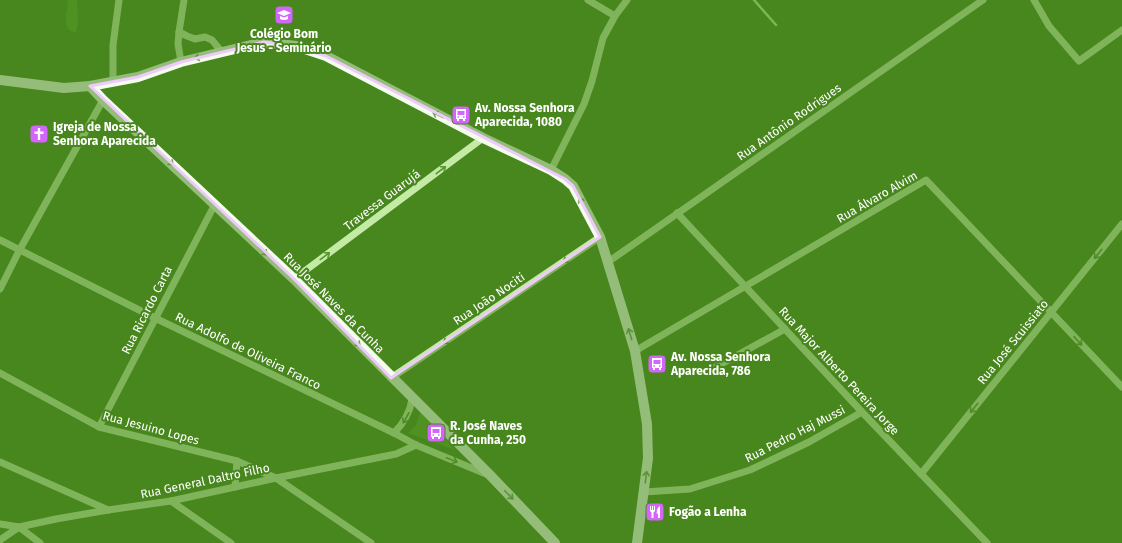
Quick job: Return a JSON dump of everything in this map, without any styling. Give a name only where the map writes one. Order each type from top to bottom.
[{"type":"main road","points":[[0,80],[64,88],[90,86],[138,77],[181,62],[221,51],[264,42],[296,46],[326,56],[483,138],[551,170],[565,179],[573,186],[600,237],[635,351],[647,424],[648,458],[638,543]]},
{"type":"main road","name":"Rua José Naves da Cunha","points":[[90,86],[103,100],[294,279],[391,378],[490,475],[555,543]]},
{"type":"street","points":[[112,82],[113,46],[119,0]]},
{"type":"street","points":[[181,62],[178,44],[184,0]]},
{"type":"street","points":[[588,0],[614,16]]},
{"type":"street","points":[[551,170],[584,104],[592,81],[603,38],[614,16],[627,0]]},
{"type":"street","name":"Rua Antônio Rodrigues","points":[[608,262],[982,0]]},
{"type":"street","points":[[1034,0],[1049,26],[1079,61],[1122,30]]},
{"type":"street","points":[[179,32],[195,39],[205,37],[212,40],[221,51]]},
{"type":"street","points":[[0,289],[19,250],[103,100]]},
{"type":"street","name":"Travessa Guarujá","points":[[294,279],[483,138]]},
{"type":"street","name":"Rua Álvaro Alvim","points":[[635,351],[926,180],[1122,387]]},
{"type":"street","name":"Rua Ricardo Carta","points":[[99,427],[215,204]]},
{"type":"street","name":"Rua Major Alberto Pereira Jorge","points":[[677,213],[862,412],[987,543]]},
{"type":"street","name":"Rua José Scuissiato","points":[[921,474],[1122,224]]},
{"type":"street","name":"Rua João Nociti","points":[[391,378],[600,237]]},
{"type":"street","name":"Rua Adolfo de Oliveira Franco","points":[[0,240],[155,318],[416,445],[490,475]]},
{"type":"street","points":[[714,368],[785,329]]},
{"type":"street","name":"Rua Jesuino Lopes","points":[[0,373],[99,427],[237,461],[276,478],[371,543]]},
{"type":"street","points":[[394,433],[403,424],[411,410],[412,399]]},
{"type":"street","name":"Rua Pedro Haj Mussi","points":[[644,492],[690,489],[750,470],[809,442],[862,412]]},
{"type":"street","name":"Rua General Daltro Filho","points":[[0,540],[19,527],[108,510],[171,501],[396,454],[416,445]]},
{"type":"street","points":[[235,487],[237,461]]},
{"type":"street","points":[[0,462],[108,510]]},
{"type":"street","points":[[171,501],[231,543]]},
{"type":"street","points":[[0,524],[19,527],[40,543]]},
{"type":"highlighted area","points":[[264,42],[296,46],[326,56],[565,179],[573,186],[600,237],[391,378],[294,279],[90,86],[138,77],[181,62]]},
{"type":"green space","points":[[68,0],[77,0],[78,23],[76,32],[70,31],[66,23]]},
{"type":"green space","points":[[421,410],[455,450],[408,433],[416,425]]},
{"type":"waterway","points":[[754,0],[776,25]]},
{"type":"place","name":"Colégio Bom Jesus - Seminário","points":[[284,15]]},
{"type":"place","name":"Av. Nossa Senhora Aparecida, 1080","points":[[461,115]]},
{"type":"place","name":"Igreja de Nossa Senhora Aparecida","points":[[39,134]]},
{"type":"place","name":"Av. Nossa Senhora Aparecida, 786","points":[[657,364]]},
{"type":"place","name":"R. José Naves da Cunha, 250","points":[[436,433]]},
{"type":"place","name":"Fogão a Lenha","points":[[655,512]]}]
